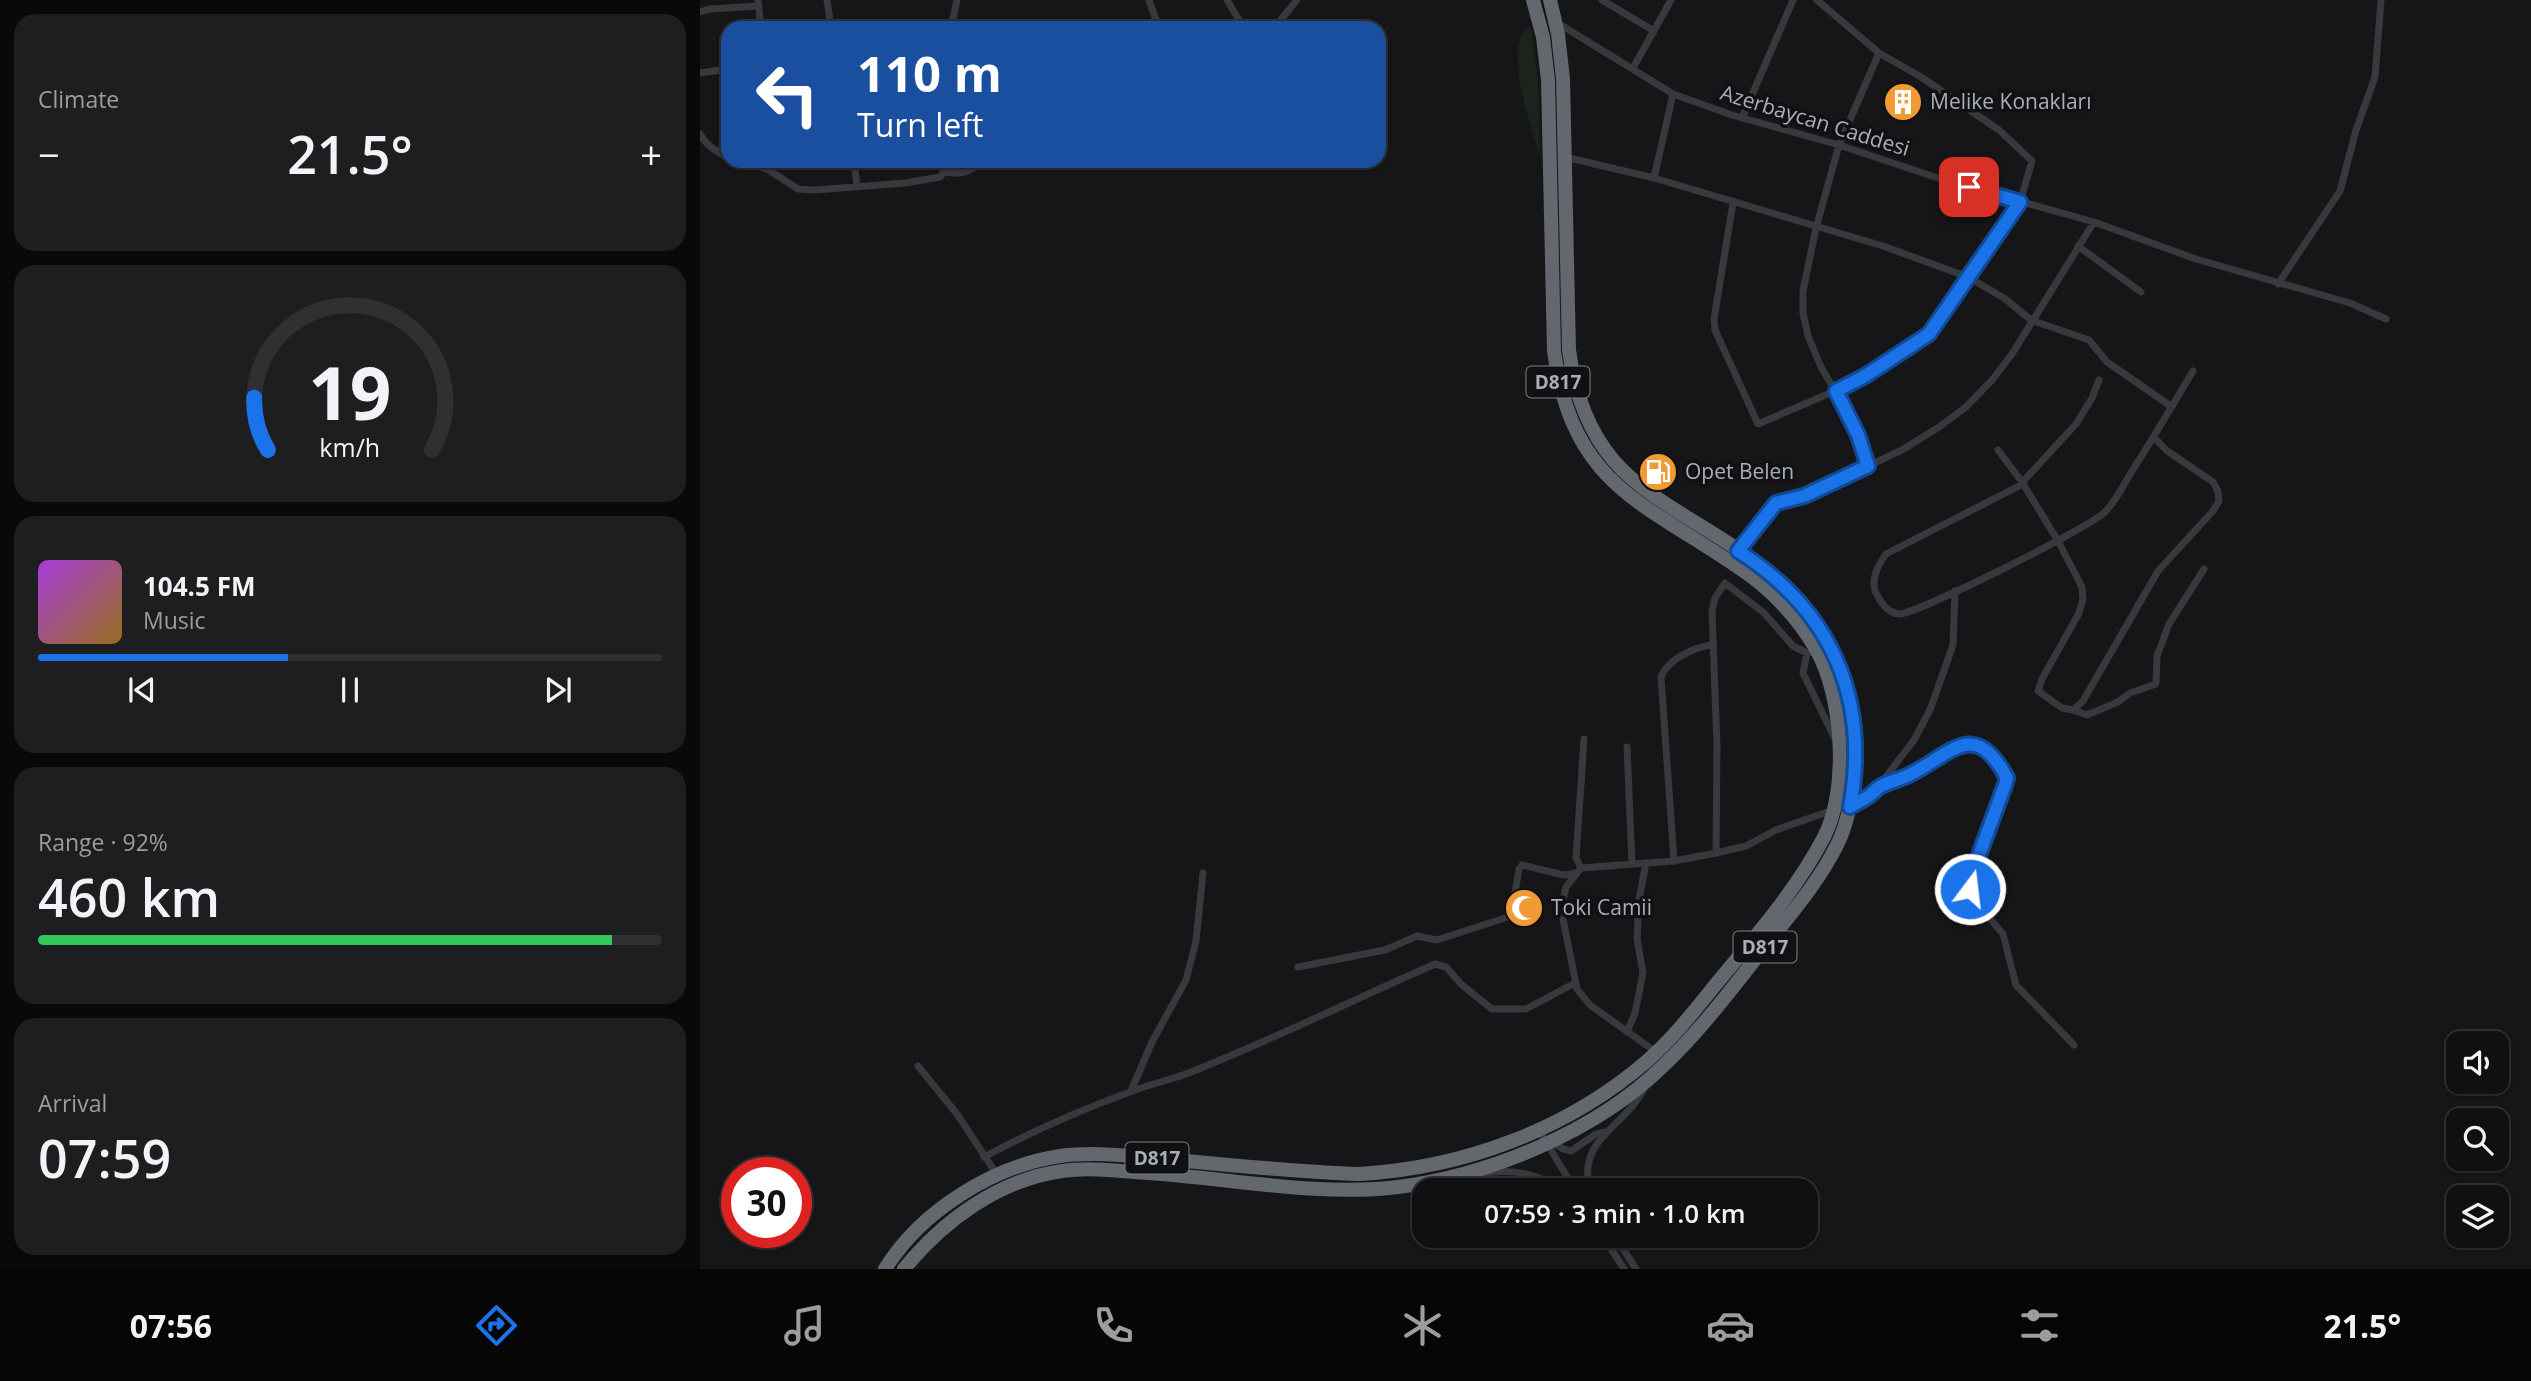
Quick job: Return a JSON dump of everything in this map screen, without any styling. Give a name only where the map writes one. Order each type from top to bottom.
[{"type":"highway","name":"D817","points":[[904,1269],[925,1243],[956,1217],[980,1202],[1027,1180],[1063,1171],[1110,1170],[1316,1188],[1396,1187],[1470,1171],[1590,1121],[1648,1079],[1700,1028],[1798,904],[1839,841],[1850,807],[1856,748],[1845,678],[1777,600],[1752,578],[1635,502],[1609,480],[1584,447],[1568,414],[1558,383],[1554,351],[1548,80],[1543,37],[1533,0]]},
{"type":"highway","name":"D817","points":[[886,1269],[915,1232],[947,1205],[991,1179],[1022,1165],[1061,1156],[1110,1155],[1317,1173],[1395,1172],[1428,1167],[1546,1138],[1583,1108],[1622,1082],[1656,1052],[1688,1018],[1786,895],[1825,835],[1839,784],[1841,751],[1830,682],[1818,649],[1812,616],[1788,589],[1762,566],[1644,490],[1620,469],[1596,439],[1582,409],[1573,380],[1569,350],[1563,79],[1550,0]]},
{"type":"street","points":[[827,0],[830,21]]},
{"type":"street","points":[[952,21],[957,0]]},
{"type":"street","points":[[1149,0],[1156,21]]},
{"type":"street","points":[[1227,0],[1240,21]]},
{"type":"street","points":[[1280,21],[1297,0]]},
{"type":"street","points":[[1602,0],[1654,32]]},
{"type":"street","points":[[1633,68],[1671,0]]},
{"type":"street","points":[[1742,118],[1793,0]]},
{"type":"street","points":[[1733,203],[1715,330],[1758,424],[1865,376],[1929,334],[1953,303],[2020,202],[2032,161],[1999,130],[1879,53],[1817,0]]},
{"type":"street","points":[[2278,284],[2340,191],[2356,130],[2375,77],[2381,0]]},
{"type":"street","points":[[700,12],[758,3],[760,21]]},
{"type":"street","name":"Azerbaycan Caddesi","points":[[1555,22],[1673,94],[1742,118],[2094,222],[2278,284],[2350,303],[2386,319]]},
{"type":"street","points":[[1868,466],[1858,435],[1821,367],[1802,313],[1803,291],[1816,228],[1839,145],[1879,53]]},
{"type":"street","points":[[700,74],[721,70]]},
{"type":"street","points":[[1654,178],[1673,94]]},
{"type":"street","points":[[700,134],[704,141],[721,154]]},
{"type":"street","points":[[1565,158],[1654,178],[1883,246],[1968,277],[2004,298],[2031,320],[2089,340],[2108,362],[2172,407]]},
{"type":"street","points":[[764,168],[798,189],[905,183],[940,177],[947,168]]},
{"type":"street","points":[[855,168],[857,186]]},
{"type":"street","points":[[944,171],[955,174],[970,172],[974,168]]},
{"type":"street","points":[[1738,551],[1776,503],[1804,496],[1902,450],[1966,407],[2003,367],[2094,222]]},
{"type":"street","points":[[2078,246],[2141,292]]},
{"type":"street","points":[[2099,380],[2092,398],[2076,424],[2019,486],[1886,554],[1878,564],[1875,577],[1874,589],[1880,602],[1890,611],[1900,614],[2059,541],[2105,512],[2193,371]]},
{"type":"street","points":[[2073,710],[2084,701],[2158,570],[2213,511],[2219,500],[2213,482],[2166,450],[2154,437]]},
{"type":"street","points":[[1998,450],[2022,482],[2059,541],[2082,587],[2080,613],[2042,679],[2038,691],[2062,708],[2087,715],[2118,702],[2130,693],[2156,684],[2157,656],[2169,624],[2204,569]]},
{"type":"street","points":[[1716,853],[1717,745],[1712,611],[1715,598],[1725,583],[1763,613],[1793,646],[1818,649],[1803,673],[1841,751]]},
{"type":"street","points":[[1850,807],[1872,795],[1914,740],[1940,686],[1953,645],[1955,591]]},
{"type":"street","points":[[1674,861],[1661,677],[1665,669],[1690,651],[1712,645]]},
{"type":"street","points":[[1579,870],[1576,858],[1584,739]]},
{"type":"street","points":[[1877,788],[1912,774],[1950,748],[1964,744],[1978,746],[2002,768],[2007,778],[1972,874],[1970,889],[1975,901],[2003,934],[2016,985],[2074,1045]]},
{"type":"street","points":[[1626,747],[1632,864]]},
{"type":"street","points":[[1298,967],[1385,950],[1418,936],[1437,940],[1511,916],[1522,865],[1564,875],[1579,870],[1674,861],[1746,846],[1776,830],[1834,810]]},
{"type":"street","points":[[1628,1032],[1643,973],[1637,940],[1639,900],[1646,863]]},
{"type":"street","points":[[1579,870],[1566,887],[1561,909],[1577,989],[1590,1005],[1656,1052]]},
{"type":"street","points":[[1131,1091],[1152,1042],[1186,980],[1196,941],[1203,873]]},
{"type":"street","points":[[984,1157],[1028,1134],[1131,1091],[1187,1074],[1289,1032],[1435,964],[1446,967],[1462,985],[1492,1009],[1526,1009],[1576,983]]},
{"type":"street","points":[[918,1066],[957,1114],[984,1157],[991,1179]]},
{"type":"street","points":[[1588,1178],[1589,1158],[1596,1143],[1637,1103],[1648,1079]]},
{"type":"street","points":[[1546,1138],[1571,1151],[1596,1134],[1605,1132]]},
{"type":"street","points":[[1546,1138],[1568,1178]]},
{"type":"street","points":[[984,1157],[991,1179]]},
{"type":"street","points":[[1470,1171],[1478,1174],[1501,1171],[1524,1173],[1541,1178]]},
{"type":"street","points":[[1611,1248],[1624,1269]]},
{"type":"street","points":[[1623,1248],[1636,1269]]},
{"type":"shaded area","points":[[1531,28],[1538,78],[1540,155],[1526,109],[1519,73],[1520,41],[1525,29]]},
{"type":"place","name":"Melike Konakları","points":[[1903,102]]},
{"type":"place","name":"Opet Belen","points":[[1658,472]]},
{"type":"place","name":"Toki Camii","points":[[1524,908]]},
{"type":"route","points":[[1969,187],[2020,202],[1953,303],[1929,334],[1911,348],[1836,391],[1858,435],[1868,466],[1804,496],[1776,503],[1738,551],[1762,566],[1788,589],[1812,616],[1830,644],[1845,678],[1856,748],[1850,807],[1872,795],[1877,788],[1912,774],[1950,748],[1964,744],[1978,746],[1990,754],[2002,768],[2007,778],[1972,874],[1970,889]]}]
